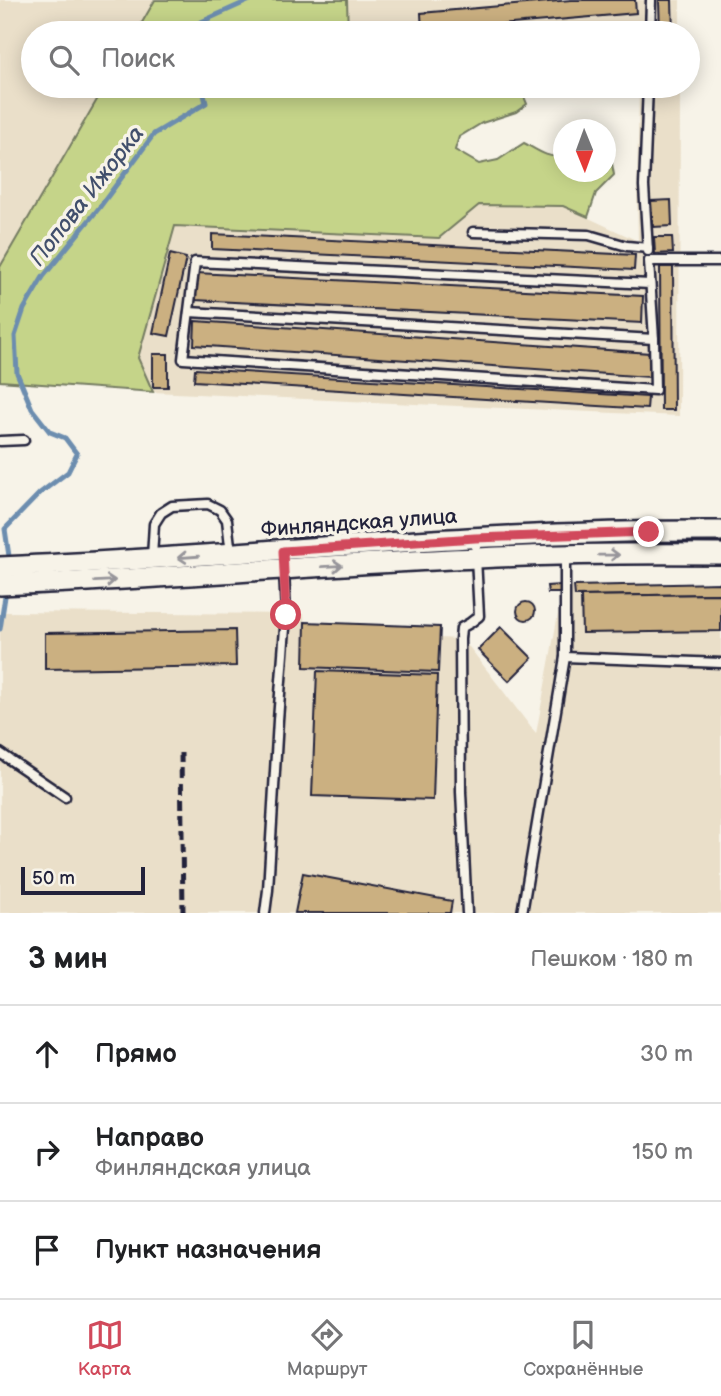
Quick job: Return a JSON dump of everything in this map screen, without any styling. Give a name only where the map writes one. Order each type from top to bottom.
[{"type":"street","name":"Финляндская улица","points":[[0,567],[37,574],[169,577],[284,560],[476,548],[636,532],[721,531]]},
{"type":"street","name":"Финляндская улица","points":[[476,548],[565,555],[721,554]]},
{"type":"street","name":"Финляндская улица","points":[[0,585],[37,574],[152,559],[231,554],[284,560]]},
{"type":"lane","points":[[650,21],[651,0]]},
{"type":"lane","points":[[648,98],[644,186],[654,339],[655,390],[183,359],[195,262],[650,284]]},
{"type":"lane","points":[[473,232],[589,235],[627,246],[648,248]]},
{"type":"lane","points":[[649,261],[721,261]]},
{"type":"lane","points":[[189,312],[654,339]]},
{"type":"lane","points":[[0,441],[24,440]]},
{"type":"lane","points":[[152,559],[154,524],[161,513],[173,506],[208,504],[220,510],[227,520],[231,554]]},
{"type":"lane","points":[[467,913],[461,792],[460,639],[461,628],[479,616],[476,548]]},
{"type":"lane","points":[[522,913],[565,657],[565,555]]},
{"type":"lane","points":[[265,913],[286,615],[284,560]]},
{"type":"lane","points":[[565,657],[721,663]]},
{"type":"lane","points":[[0,753],[65,797]]},
{"type":"shaded area","points":[[0,0],[155,0],[143,21],[21,21],[21,98],[98,98],[0,267]]},
{"type":"shaded area","points":[[347,0],[680,0],[680,21],[348,21]]},
{"type":"shaded area","points":[[639,98],[680,98],[679,416],[153,392],[138,358],[175,226],[439,238],[478,205],[563,206],[638,241]]},
{"type":"shaded area","points":[[721,583],[721,913],[0,913],[0,612],[304,614],[305,632],[460,639],[470,648],[536,734],[563,587]]},
{"type":"green space","points":[[155,0],[347,0],[348,21],[143,21]]},
{"type":"green space","points":[[98,98],[525,98],[527,104],[516,112],[482,123],[459,137],[455,150],[479,164],[498,160],[524,143],[553,156],[553,182],[607,182],[596,193],[588,217],[563,206],[479,205],[439,238],[175,226],[138,358],[153,392],[0,381],[0,267]]},
{"type":"building","points":[[571,0],[635,0],[636,13],[546,21],[421,21],[421,13]]},
{"type":"building","points":[[659,0],[672,0],[673,21],[660,21]]},
{"type":"building","points":[[671,200],[672,226],[653,227],[651,201]]},
{"type":"building","points":[[212,234],[635,255],[634,270],[212,249]]},
{"type":"building","points":[[654,237],[672,237],[673,253],[655,254]]},
{"type":"building","points":[[170,254],[186,258],[169,336],[153,333]]},
{"type":"building","points":[[660,267],[673,267],[674,410],[661,410]]},
{"type":"building","points":[[196,273],[643,296],[642,323],[195,300]]},
{"type":"building","points":[[195,321],[650,353],[649,377],[194,345]]},
{"type":"building","points":[[153,354],[168,354],[168,387],[153,387]]},
{"type":"building","points":[[195,369],[648,397],[647,409],[194,381]]},
{"type":"building","points":[[721,583],[721,594],[575,596],[574,586]]},
{"type":"building","points":[[560,585],[560,593],[548,593],[547,586]]},
{"type":"building","points":[[721,594],[721,631],[582,633],[581,596]]},
{"type":"building","points":[[526,602],[532,605],[535,611],[532,617],[526,620],[520,617],[517,611],[520,605]]},
{"type":"building","points":[[305,622],[440,627],[438,672],[304,667]]},
{"type":"building","points":[[501,627],[532,658],[509,681],[478,650]]},
{"type":"building","points":[[235,630],[236,666],[45,669],[45,633]]},
{"type":"building","points":[[317,671],[437,675],[433,800],[312,796]]},
{"type":"building","points":[[303,873],[452,901],[450,913],[295,913]]},
{"type":"waterway","name":"Попова Ижорка","points":[[203,21],[250,0]]},
{"type":"waterway","name":"Попова Ижорка","points":[[10,563],[5,529],[40,493],[68,472],[77,454],[65,438],[50,432],[32,409],[17,373],[15,336],[24,309],[43,277],[154,134],[206,103],[205,98]]},
{"type":"waterway","name":"Попова Ижорка","points":[[0,629],[6,590]]},
{"type":"railway","points":[[181,753],[183,913]]},
{"type":"route","points":[[286,615],[283,551],[475,538],[649,532]]}]
